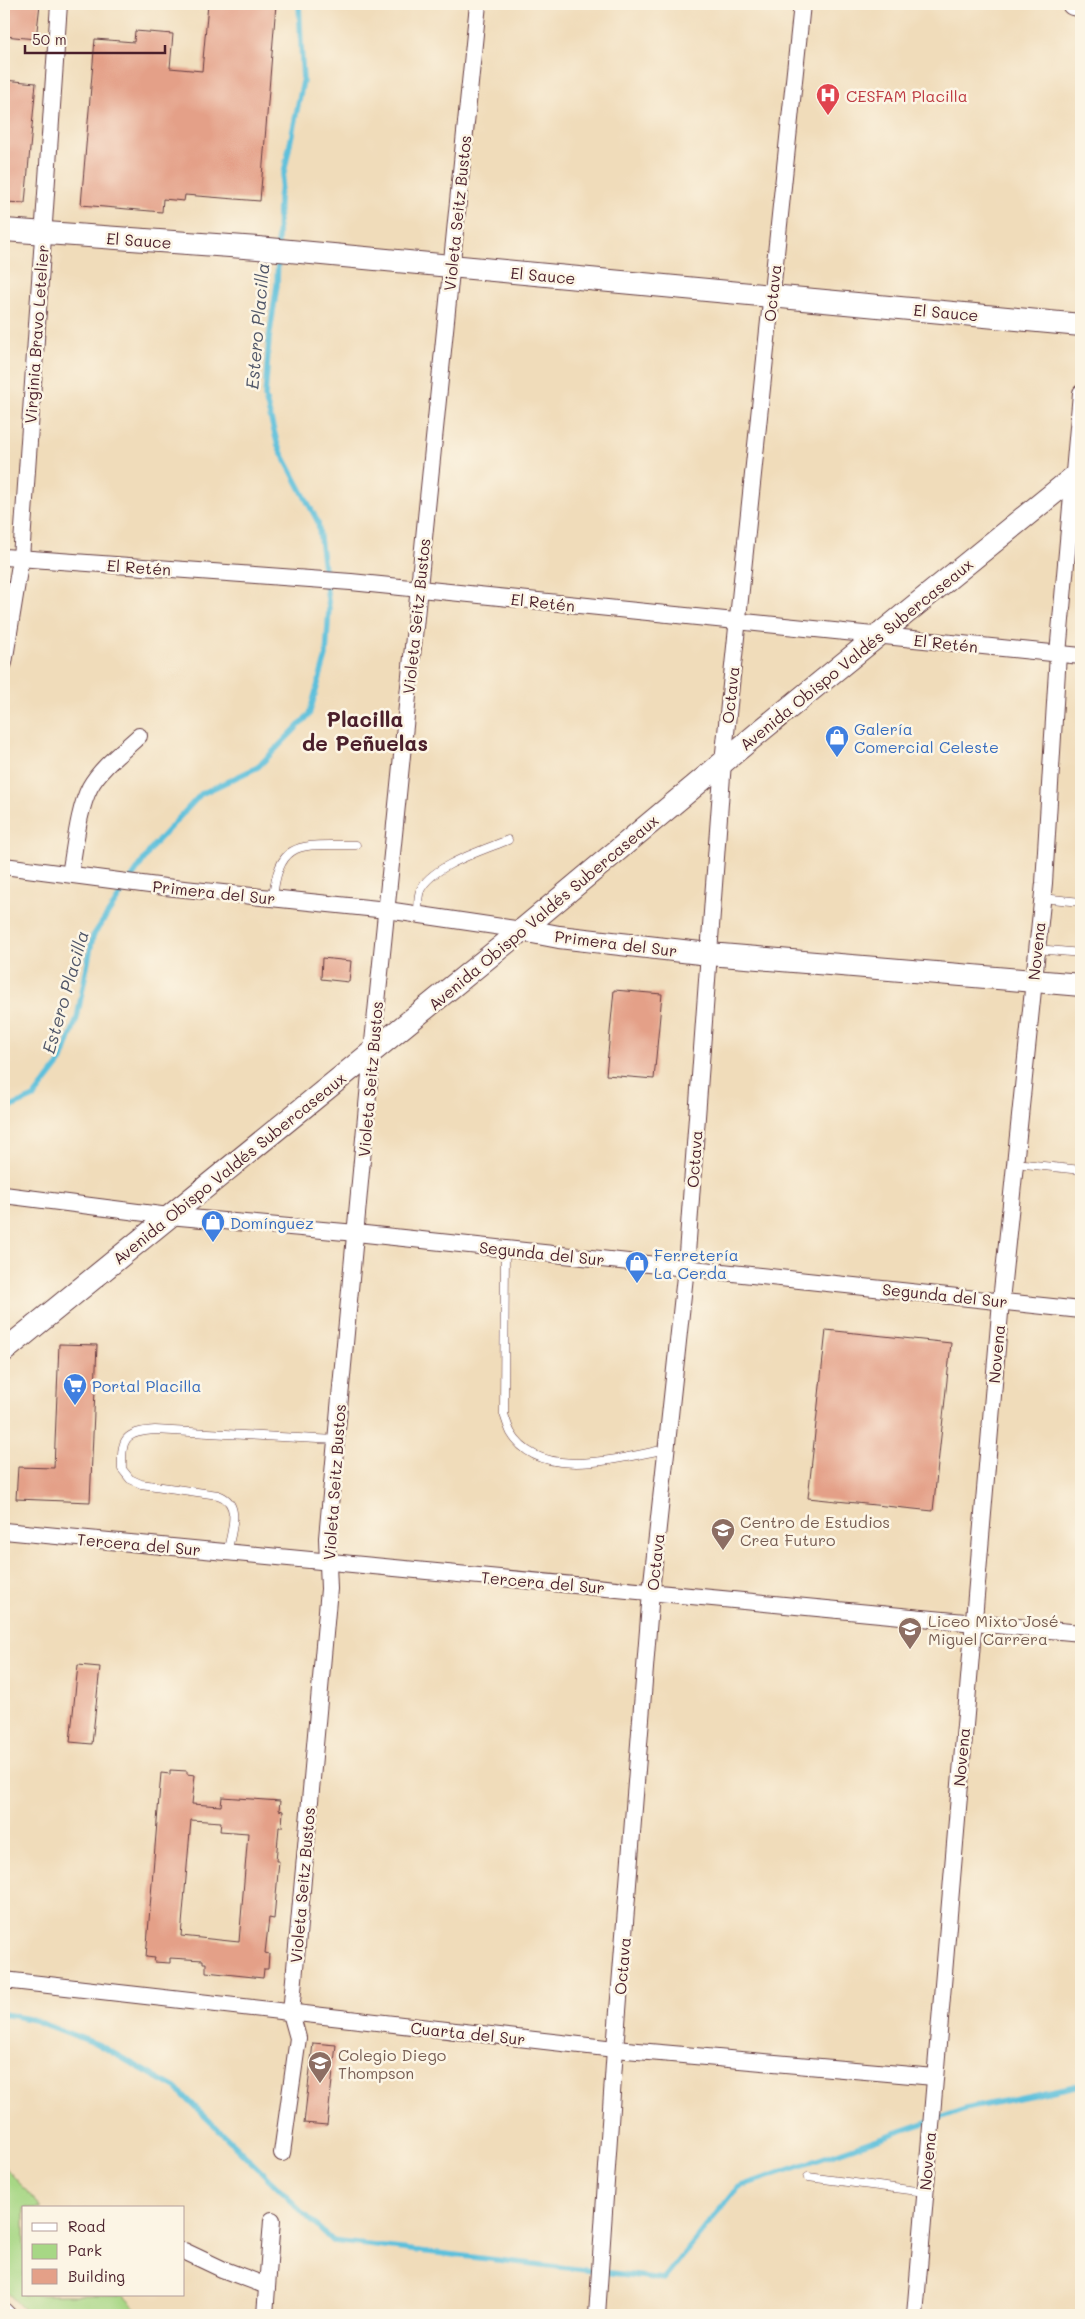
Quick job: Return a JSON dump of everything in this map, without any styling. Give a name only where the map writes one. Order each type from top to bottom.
[{"type":"street","name":"Virginia Bravo Letelier","points":[[4,663],[21,558],[59,4]]},
{"type":"street","name":"Violeta Seitz Bustos","points":[[282,2153],[298,2038],[291,2013],[329,1589],[327,1538],[372,1052],[478,4]]},
{"type":"street","name":"Octava","points":[[597,2315],[615,2049],[651,1592],[686,1267],[723,762],[802,4]]},
{"type":"street","points":[[1073,4],[1081,4]]},
{"type":"street","name":"El Sauce","points":[[4,230],[258,248],[1081,325]]},
{"type":"street","name":"Novena","points":[[915,2315],[1001,1301],[1042,898],[1058,654],[1078,474],[1081,393]]},
{"type":"street","name":"Avenida Obispo Valdés Subercaseaux","points":[[4,1351],[522,930],[723,762],[1078,474]]},
{"type":"street","name":"El Retén","points":[[4,557],[351,582],[1081,656]]},
{"type":"street","points":[[70,874],[85,798],[91,785],[103,770],[139,736]]},
{"type":"street","name":"Primera del Sur","points":[[4,866],[165,888],[387,910],[559,937],[709,954],[1081,985]]},
{"type":"street","name":"Segunda del Sur","points":[[4,1196],[169,1216],[686,1267],[1081,1310]]},
{"type":"street","name":"Tercera del Sur","points":[[4,1532],[1081,1633]]},
{"type":"street","name":"Cuarta del Sur","points":[[4,1980],[615,2049],[934,2077]]},
{"type":"street","points":[[265,2315],[272,2220]]},
{"type":"street","points":[[185,2251],[222,2269],[268,2286]]},
{"type":"street","points":[[4,2310],[8,2315]]},
{"type":"lane","points":[[418,914],[419,892],[427,880],[444,867],[508,840]]},
{"type":"lane","points":[[273,899],[274,884],[282,858],[298,846],[356,845]]},
{"type":"lane","points":[[1042,898],[1081,902]]},
{"type":"lane","points":[[1037,949],[1081,953]]},
{"type":"lane","points":[[1015,1163],[1081,1170]]},
{"type":"lane","points":[[505,1249],[504,1414],[510,1432],[518,1442],[535,1455],[557,1461],[581,1464],[667,1448]]},
{"type":"lane","points":[[228,1553],[234,1515],[232,1504],[226,1498],[218,1495],[141,1484],[130,1479],[122,1469],[123,1442],[129,1435],[136,1431],[155,1430],[336,1440]]},
{"type":"lane","points":[[808,2177],[925,2192]]},
{"type":"green space","points":[[4,2166],[40,2206],[22,2206],[22,2296],[124,2296],[142,2315],[29,2315],[4,2289]]},
{"type":"building","points":[[4,4],[40,4],[36,39],[4,36]]},
{"type":"building","points":[[208,4],[276,4],[260,201],[185,195],[184,201],[163,199],[162,212],[81,205],[95,39],[134,42],[135,31],[173,34],[170,68],[202,71]]},
{"type":"building","points":[[4,80],[36,83],[25,203],[4,202]]},
{"type":"building","points":[[322,958],[351,961],[349,982],[321,979]]},
{"type":"building","points":[[614,990],[662,994],[654,1079],[606,1075]]},
{"type":"building","points":[[826,1330],[951,1343],[933,1511],[808,1498]]},
{"type":"building","name":"Portal Placilla","points":[[59,1344],[97,1345],[90,1502],[16,1499],[18,1467],[54,1468]]},
{"type":"building","points":[[78,1665],[100,1667],[92,1744],[70,1742]]},
{"type":"building","points":[[170,1770],[187,1771],[187,1774],[195,1775],[192,1804],[221,1806],[222,1797],[280,1801],[279,1810],[283,1811],[282,1827],[279,1827],[276,1861],[279,1861],[274,1919],[269,1918],[265,1953],[269,1954],[268,1969],[264,1969],[263,1978],[206,1972],[206,1963],[203,1963],[203,1960],[170,1958],[170,1963],[154,1962],[155,1958],[146,1957],[161,1773],[170,1774]],"holes":[[[191,1820],[221,1822],[220,1831],[248,1833],[239,1942],[181,1936]]]},
{"type":"building","name":"Colegio Diego Thompson","points":[[313,2043],[336,2045],[327,2125],[304,2123]]},
{"type":"waterway","name":"Estero Placilla","points":[[278,244],[279,197],[303,81],[299,4]]},
{"type":"waterway","name":"Estero Placilla","points":[[4,1110],[34,1097],[61,1062],[77,1018],[93,936],[153,846],[201,794],[258,767],[309,715],[326,656],[329,608],[318,522],[278,446],[265,397],[269,339],[277,285],[278,253]]},
{"type":"waterway","points":[[4,2014],[34,2020],[97,2044],[176,2088],[332,2241],[664,2279],[738,2187],[965,2109],[1081,2085]]},
{"type":"place","name":"CESFAM Placilla","points":[[828,116]]},
{"type":"place","name":"Galería Comercial Celeste","points":[[837,758]]},
{"type":"place","name":"Domínguez","points":[[213,1243]]},
{"type":"place","name":"Ferretería La Cerda","points":[[637,1284]]},
{"type":"place","name":"Portal Placilla","points":[[75,1406]]},
{"type":"place","name":"Centro de Estudios Crea Futuro","points":[[723,1551]]},
{"type":"place","name":"Liceo Mixto José Miguel Carrera","points":[[910,1650]]},
{"type":"place","name":"Colegio Diego Thompson","points":[[320,2084]]},
{"type":"district","name":"Placilla de Peñuelas","points":[[365,730]]}]
